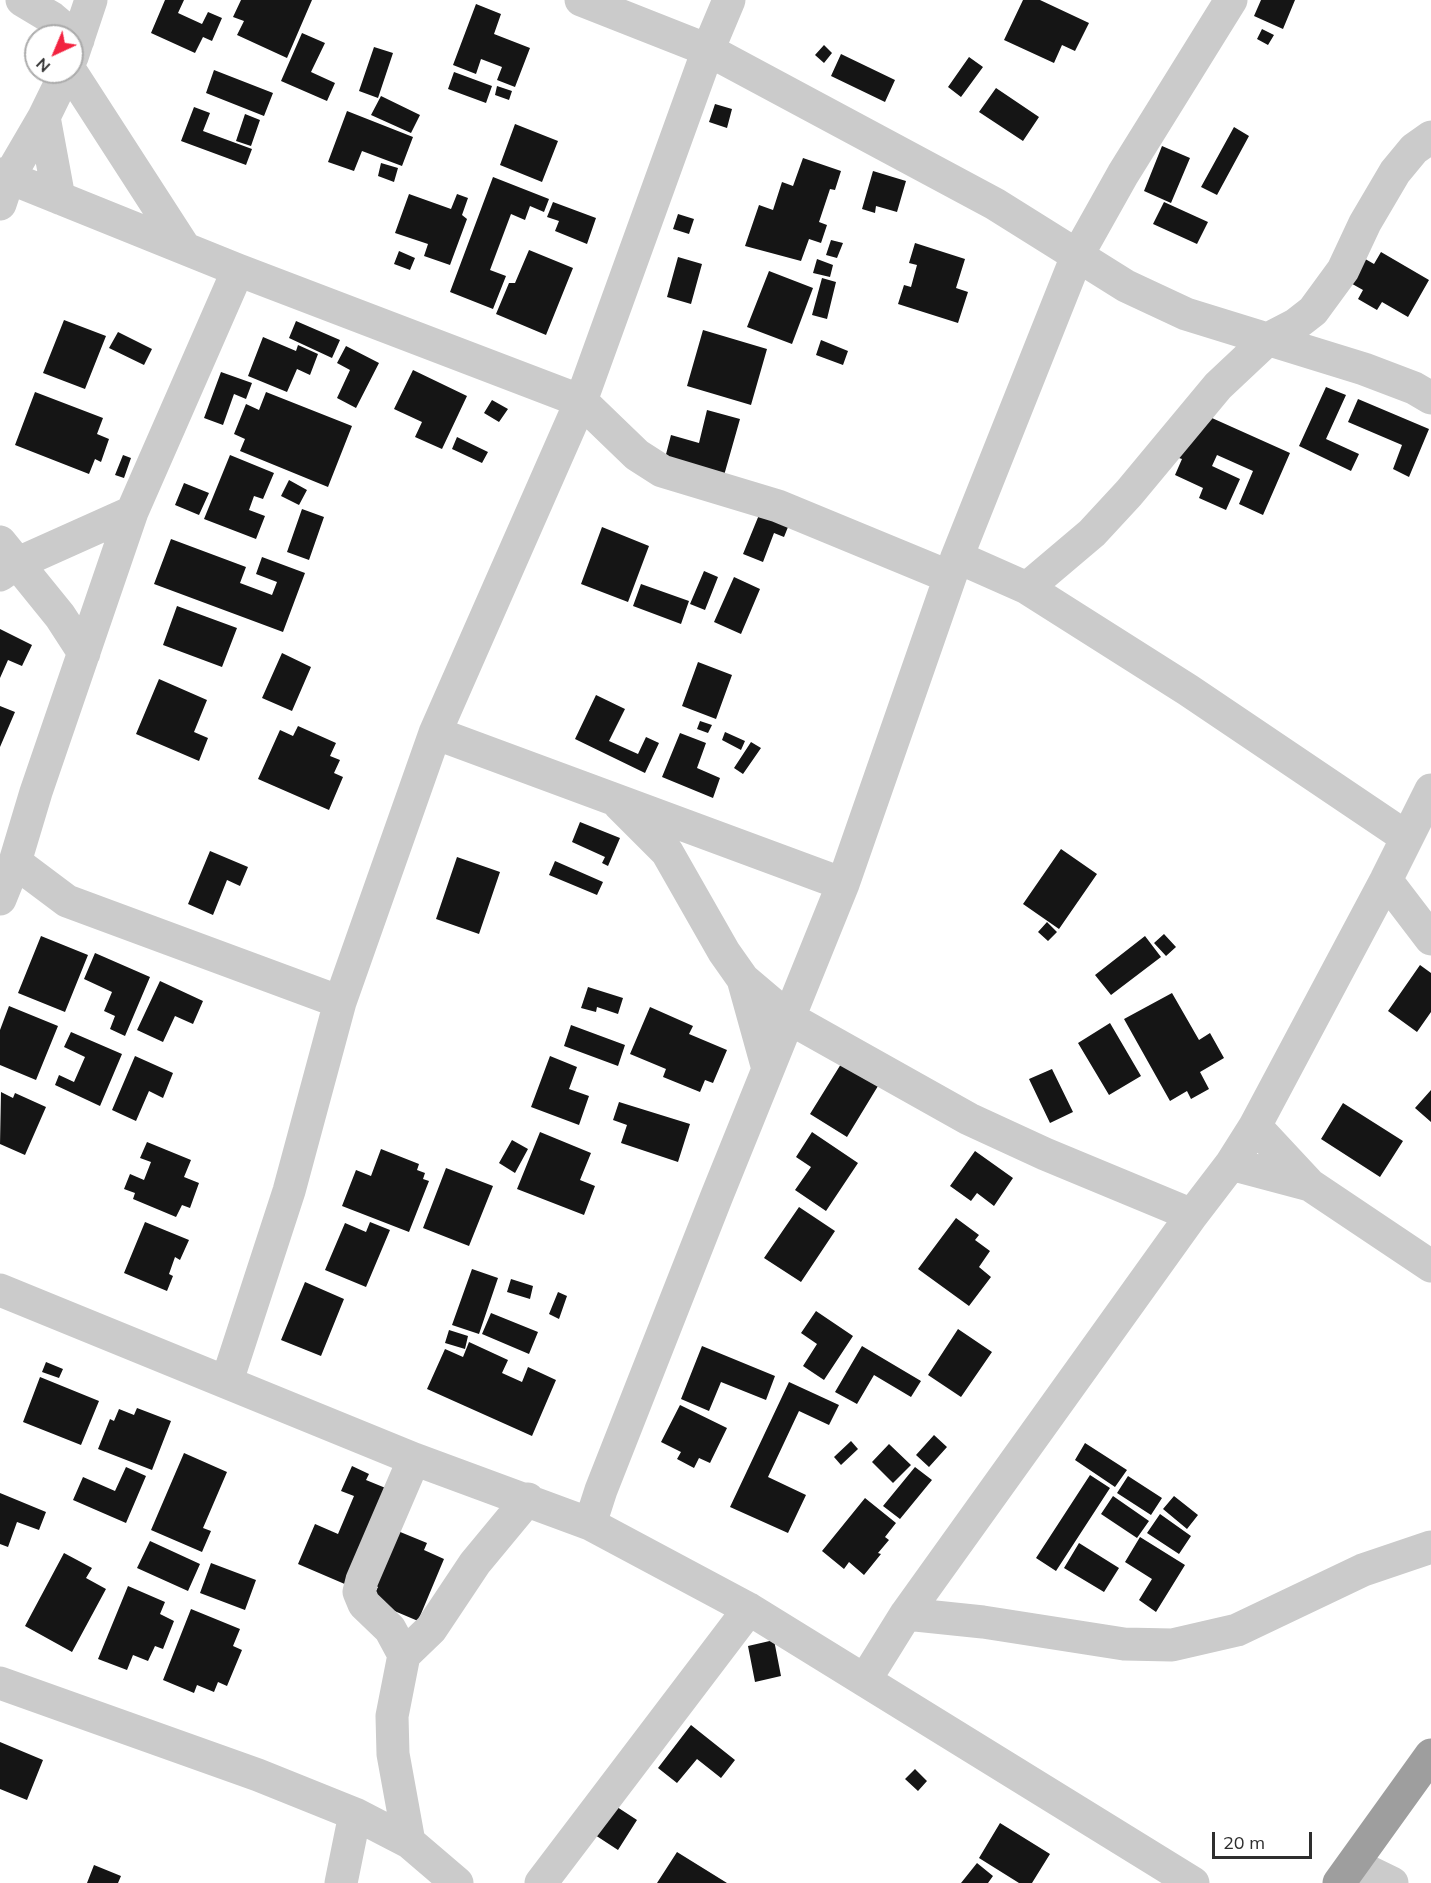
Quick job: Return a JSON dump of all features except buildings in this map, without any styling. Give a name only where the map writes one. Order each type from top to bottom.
[{"type":"highway","points":[[1346,1874],[1431,1755]]},
{"type":"street","points":[[22,0],[52,18],[57,24]]},
{"type":"street","points":[[83,24],[91,0]]},
{"type":"street","points":[[581,0],[708,50],[995,204],[1126,286],[1186,314],[1364,369],[1414,388],[1431,398]]},
{"type":"street","points":[[227,1381],[289,1191],[340,1002],[435,733],[581,401],[708,50],[729,0]]},
{"type":"street","points":[[590,1524],[601,1490],[843,884],[954,567],[1077,256],[1123,174],[1231,0]]},
{"type":"street","points":[[60,84],[45,117],[3,185],[59,198],[238,270],[581,401],[637,455],[662,471],[778,506],[954,567],[1027,588],[1188,690],[1406,837]]},
{"type":"street","points":[[79,84],[184,247]]},
{"type":"street","points":[[45,117],[59,198]]},
{"type":"street","points":[[1027,588],[1092,533],[1129,493],[1218,386],[1268,339],[1295,325],[1327,295],[1343,270],[1365,224],[1395,171],[1414,149],[1431,137]]},
{"type":"street","points":[[0,899],[15,862],[132,512],[238,270]]},
{"type":"street","points":[[84,653],[48,600],[5,560],[132,512]]},
{"type":"street","points":[[435,733],[619,804],[843,884]]},
{"type":"street","points":[[865,1680],[906,1614],[1231,1164],[1254,1126],[1386,880],[1431,790]]},
{"type":"street","points":[[619,804],[667,852],[724,952],[743,979],[789,1018],[969,1119],[1045,1154],[1192,1215]]},
{"type":"street","points":[[15,862],[67,902],[340,1002]]},
{"type":"street","points":[[1386,880],[1431,939]]},
{"type":"street","points":[[0,912],[30,903],[67,902]]},
{"type":"street","points":[[743,979],[768,1069]]},
{"type":"street","points":[[1254,1126],[1310,1185],[1431,1266]]},
{"type":"street","points":[[1231,1164],[1310,1185]]},
{"type":"street","points":[[0,1290],[414,1459],[528,1498],[590,1524],[749,1609],[1193,1883]]},
{"type":"street","points":[[404,1655],[390,1629],[364,1604],[359,1592],[362,1580],[414,1459]]},
{"type":"street","points":[[409,1842],[393,1754],[392,1716],[404,1655],[431,1629],[475,1563],[528,1498]]},
{"type":"street","points":[[906,1614],[983,1622],[1124,1644],[1172,1645],[1237,1630],[1363,1570],[1431,1546]]},
{"type":"street","points":[[541,1883],[749,1609]]},
{"type":"street","points":[[0,1683],[258,1775],[355,1814],[409,1842],[457,1883]]},
{"type":"street","points":[[341,1883],[355,1814]]},
{"type":"street","points":[[1346,1874],[1392,1883]]}]
